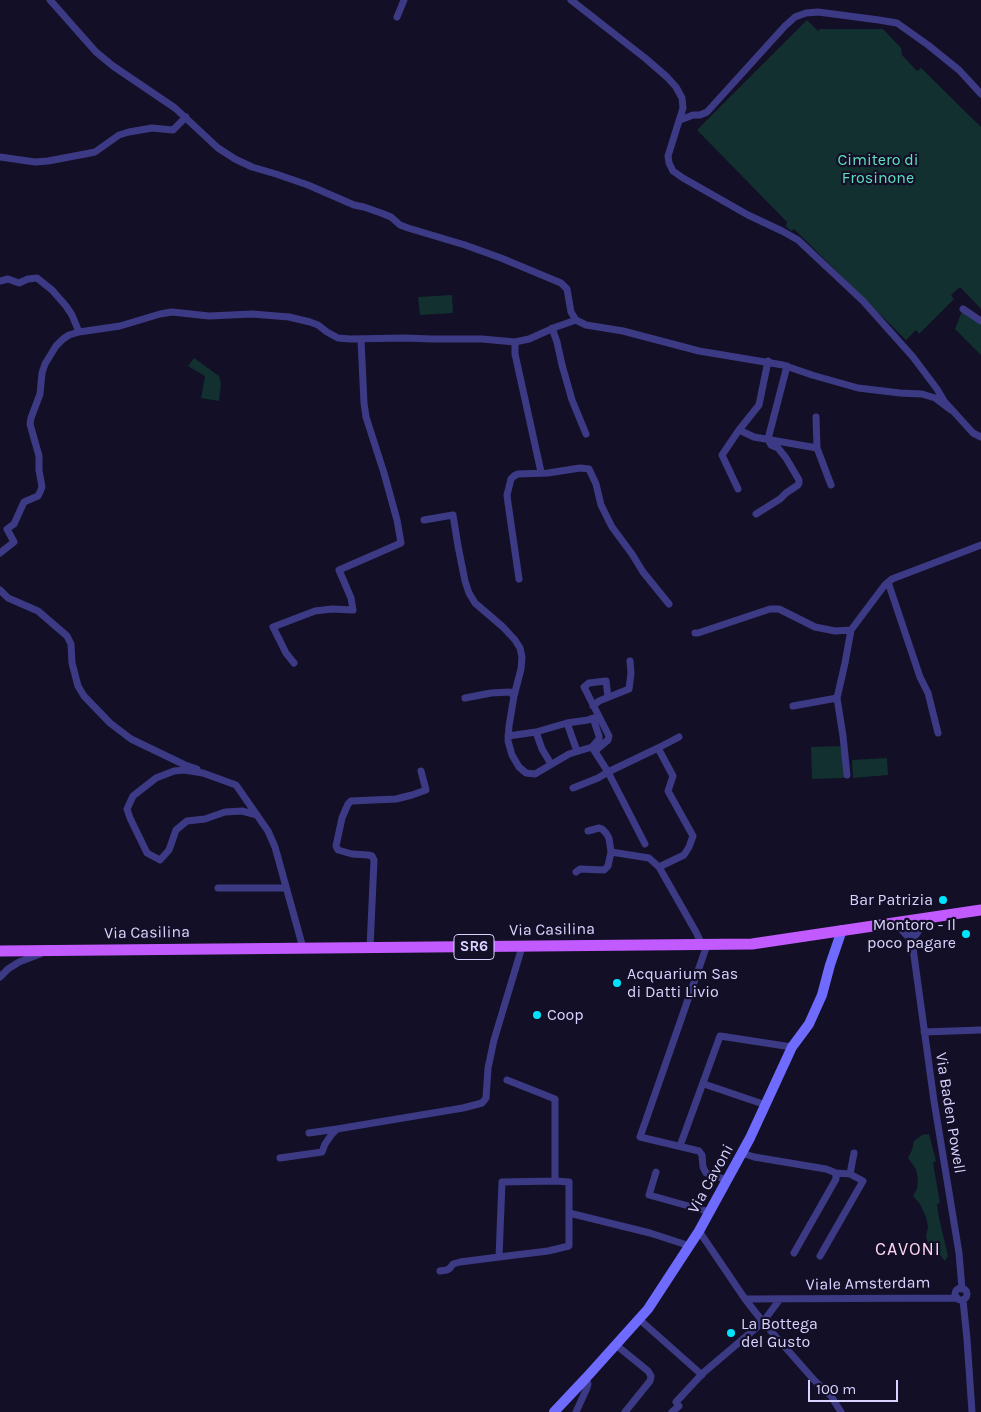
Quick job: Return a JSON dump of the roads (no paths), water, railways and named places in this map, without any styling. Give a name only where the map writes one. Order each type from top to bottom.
[{"type":"main road","name":"Via Casilina","points":[[0,951],[752,944],[981,910]]},
{"type":"street","points":[[50,0],[112,66],[175,108],[218,148],[235,159],[252,167],[291,178],[354,206],[364,207],[381,213],[391,217],[400,225],[483,252],[561,283],[567,289],[571,312],[576,320],[586,325],[623,331],[699,351],[768,361],[858,388],[922,394],[935,398],[951,410]]},
{"type":"street","points":[[396,17],[404,0]]},
{"type":"street","points":[[571,0],[667,77],[676,87],[682,98],[683,108],[668,156],[669,164],[673,171],[691,183],[798,240],[863,301],[892,332],[937,389],[951,410],[973,433],[981,437]]},
{"type":"street","points":[[680,120],[707,112],[785,26],[795,18],[806,13],[818,12],[896,24],[928,45],[959,70],[981,94]]},
{"type":"street","points":[[682,102],[692,115]]},
{"type":"street","points":[[0,157],[35,162],[94,152],[119,135],[129,132],[152,128],[166,131],[173,130],[186,117]]},
{"type":"street","points":[[0,281],[8,279],[18,283],[37,278],[52,290],[66,306],[79,332]]},
{"type":"street","points":[[963,309],[981,321]]},
{"type":"street","points":[[0,553],[14,542],[7,529],[14,524],[24,502],[38,496],[42,487],[39,456],[30,424],[40,394],[45,364],[53,350],[63,339],[79,332],[120,326],[165,313],[208,316],[252,314],[301,319],[318,325],[338,338],[361,340],[406,338],[482,339],[514,342],[529,340],[552,328],[576,320]]},
{"type":"street","points":[[552,328],[572,400],[586,434]]},
{"type":"street","points":[[294,663],[286,653],[273,626],[315,611],[332,609],[353,610],[351,598],[339,570],[401,543],[397,520],[384,473],[366,417],[361,340]]},
{"type":"street","points":[[514,342],[516,360],[541,472]]},
{"type":"street","points":[[738,489],[722,455],[759,405],[768,361]]},
{"type":"street","points":[[756,514],[780,499],[799,483],[786,458],[778,448],[771,445],[768,439],[788,366]]},
{"type":"street","points":[[816,417],[818,448],[831,485]]},
{"type":"street","points":[[739,430],[754,437],[818,448]]},
{"type":"street","points":[[520,579],[507,495],[509,484],[514,476],[518,474],[548,473],[580,468],[589,469],[596,484],[601,505],[612,527],[643,572],[670,604]]},
{"type":"street","points":[[424,520],[453,515],[469,594],[475,603],[509,634],[520,648],[522,658],[521,669],[514,696],[508,736],[512,754],[519,767],[526,773],[535,774],[569,754],[594,749],[608,740],[609,736],[584,687],[589,683],[606,681],[608,697]]},
{"type":"street","points":[[847,775],[837,698],[850,630],[892,578],[981,545]]},
{"type":"street","points":[[888,582],[920,677],[928,693],[938,733]]},
{"type":"street","points":[[0,590],[8,598],[38,611],[67,636],[71,644],[72,663],[78,686],[84,696],[110,723],[131,739],[185,765],[203,771],[208,775]]},
{"type":"street","points":[[695,633],[764,610],[775,609],[815,627],[835,631],[850,630]]},
{"type":"street","points":[[593,706],[608,697],[629,690],[630,662]]},
{"type":"street","points":[[466,698],[491,692],[510,692],[514,696]]},
{"type":"street","points":[[793,706],[837,698]]},
{"type":"street","points":[[508,736],[536,732],[592,718],[599,736],[594,749]]},
{"type":"street","points":[[567,723],[576,752]]},
{"type":"street","points":[[536,732],[542,749],[551,764]]},
{"type":"street","points":[[573,788],[598,778],[679,738]]},
{"type":"street","points":[[658,748],[673,776],[668,791],[692,836],[689,847],[684,855],[659,867]]},
{"type":"street","points":[[594,749],[645,844]]},
{"type":"street","points":[[256,815],[242,811],[225,812],[205,819],[187,821],[176,830],[170,850],[160,860],[147,853],[127,809],[133,796],[156,778],[174,771],[184,770],[208,775],[236,785],[268,831],[276,847],[303,948]]},
{"type":"street","points":[[370,948],[374,860],[372,856],[352,854],[338,850],[336,846],[342,818],[348,804],[352,801],[396,799],[412,796],[426,790],[421,771]]},
{"type":"street","points":[[576,872],[580,869],[604,870],[608,866],[611,852],[606,833],[599,828],[588,831]]},
{"type":"street","points":[[611,852],[649,858],[659,867],[704,945],[640,1137],[699,1150],[706,1173],[727,1180]]},
{"type":"street","points":[[218,888],[286,888]]},
{"type":"street","points":[[891,923],[899,927],[912,941],[928,917]]},
{"type":"street","name":"Via Baden Powell","points":[[908,920],[907,925],[912,941],[934,1101],[959,1253],[962,1288],[957,1290],[956,1294],[960,1299]]},
{"type":"street","name":"Via Cavoni","points":[[554,1412],[648,1309],[699,1231],[742,1153],[792,1047],[809,1024],[822,995],[842,930]]},
{"type":"street","points":[[309,1133],[463,1108],[482,1103],[486,1098],[488,1068],[494,1040],[522,947]]},
{"type":"street","points":[[0,977],[8,969],[23,960],[56,950]]},
{"type":"street","points":[[924,1032],[981,1030]]},
{"type":"street","points":[[680,1146],[720,1036],[792,1047]]},
{"type":"street","points":[[507,1080],[555,1099],[554,1181]]},
{"type":"street","points":[[704,1084],[766,1105]]},
{"type":"street","points":[[280,1158],[322,1152],[325,1144],[337,1129]]},
{"type":"street","points":[[742,1153],[754,1157],[826,1169],[836,1173],[850,1174],[863,1181],[820,1256]]},
{"type":"street","points":[[850,1174],[854,1153]]},
{"type":"street","points":[[656,1172],[649,1195],[710,1212]]},
{"type":"street","points":[[794,1253],[836,1179],[836,1173]]},
{"type":"street","points":[[440,1271],[446,1270],[453,1264],[460,1262],[548,1251],[569,1246],[569,1182],[502,1182],[499,1257]]},
{"type":"street","points":[[569,1213],[650,1233],[690,1246]]},
{"type":"street","points":[[699,1231],[745,1299],[819,1386],[826,1390],[840,1412]]},
{"type":"street","name":"Viale Amsterdam","points":[[745,1299],[960,1299]]},
{"type":"street","points":[[672,1412],[679,1406],[676,1402],[702,1375],[763,1322],[780,1299]]},
{"type":"street","points":[[960,1299],[967,1339],[972,1412]]},
{"type":"street","points":[[639,1319],[702,1375]]},
{"type":"street","points":[[616,1345],[648,1371],[650,1376],[650,1382],[625,1412]]},
{"type":"street","points":[[576,1412],[587,1388],[586,1378]]},
{"type":"place","name":"Bar Patrizia","points":[[943,900]]},
{"type":"place","name":"Montoro - Il poco pagare","points":[[966,934]]},
{"type":"place","name":"Acquarium Sas di Datti Livio","points":[[617,983]]},
{"type":"place","name":"Coop","points":[[537,1015]]},
{"type":"place","name":"La Bottega del Gusto","points":[[731,1333]]},
{"type":"district","name":"CAVONI","points":[[908,1250]]},
{"type":"park label","name":"Cimitero di Frosinone","points":[[878,169]]}]
